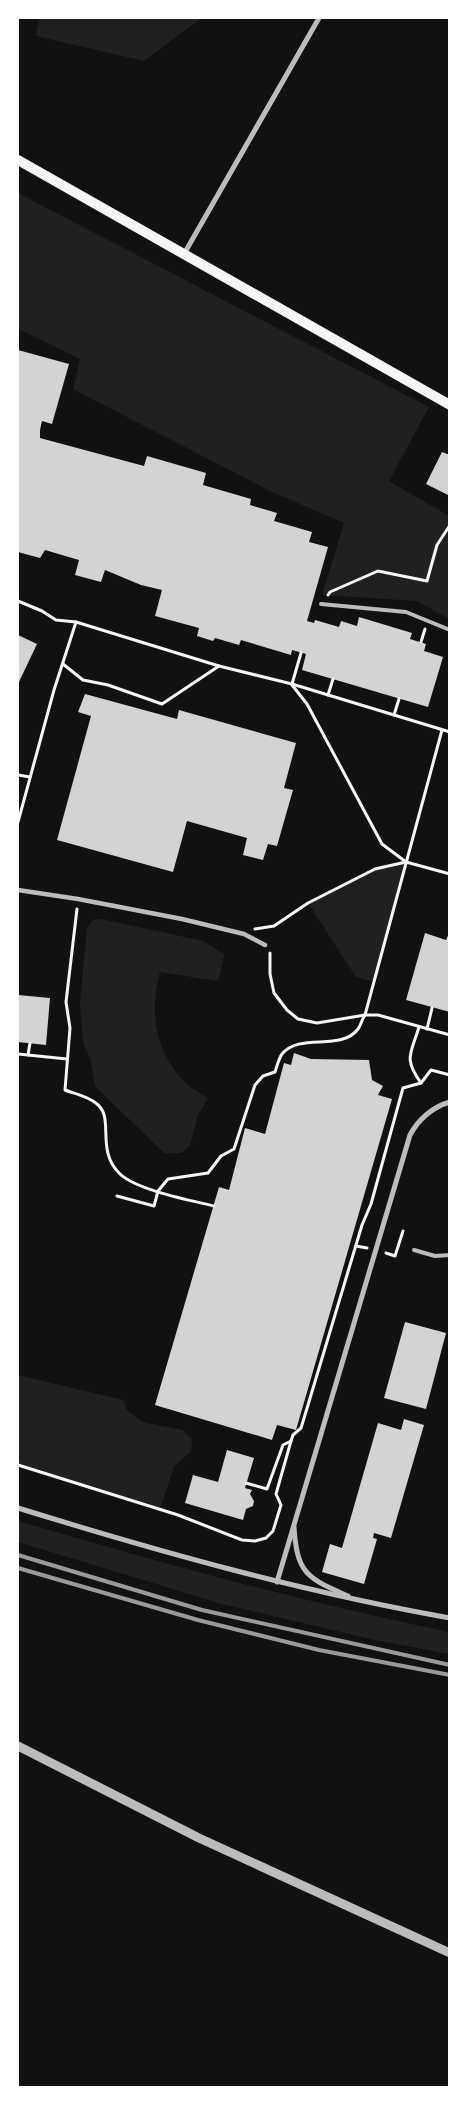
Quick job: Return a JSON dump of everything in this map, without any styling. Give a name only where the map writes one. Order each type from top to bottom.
[{"type":"main road","points":[[18,160],[450,405]]},
{"type":"street","points":[[184,254],[319,18]]},
{"type":"street","points":[[18,890],[78,899],[227,929],[244,934],[265,945]]},
{"type":"street","points":[[277,1582],[410,1135],[421,1118],[450,1102]]},
{"type":"street","points":[[18,1508],[200,1562],[277,1582],[450,1618]]},
{"type":"street","points":[[294,1524],[296,1552],[308,1575],[315,1581],[358,1600]]},
{"type":"street","points":[[18,1746],[199,1838],[450,1953]]},
{"type":"lane","points":[[322,604],[406,612],[450,630]]},
{"type":"lane","points":[[414,1250],[435,1256],[450,1255]]},
{"type":"path","points":[[322,604],[330,592],[378,571],[427,581],[437,545],[450,524]]},
{"type":"path","points":[[18,601],[56,620],[76,622],[219,666],[292,684],[450,732]]},
{"type":"path","points":[[18,822],[54,690],[76,622]]},
{"type":"path","points":[[292,684],[301,653]]},
{"type":"path","points":[[63,664],[83,680],[108,685],[162,704],[219,666]]},
{"type":"path","points":[[328,695],[332,680]]},
{"type":"path","points":[[292,684],[307,704],[382,844],[406,862],[450,874]]},
{"type":"path","points":[[394,715],[398,699]]},
{"type":"path","points":[[117,1196],[154,1206],[158,1191],[168,1179],[208,1173],[221,1156],[234,1149],[255,1084],[263,1076],[275,1072],[281,1055],[286,1050],[291,1046],[303,1043],[327,1042],[348,1036],[357,1030],[364,1015],[442,730]]},
{"type":"path","points":[[18,774],[30,777]]},
{"type":"path","points":[[246,928],[255,929],[274,926],[308,903],[375,869],[406,862]]},
{"type":"path","points":[[78,899],[66,1002],[70,1028],[65,1090],[90,1099],[99,1105],[106,1123],[104,1136],[106,1149],[111,1163],[120,1174],[133,1182],[158,1191],[214,1206]]},
{"type":"path","points":[[265,945],[270,952],[270,974],[274,993],[292,1015],[298,1019],[317,1023],[364,1015],[378,1015],[450,1034]]},
{"type":"path","points":[[427,1029],[432,1008]]},
{"type":"path","points":[[419,1027],[409,1062],[412,1071],[421,1083]]},
{"type":"path","points":[[28,1055],[30,1043]]},
{"type":"path","points":[[18,1054],[67,1060]]},
{"type":"path","points":[[18,1465],[178,1516],[242,1540],[254,1541],[266,1538],[273,1531],[281,1505],[276,1494],[291,1441],[293,1435],[301,1428],[370,1204],[403,1088],[421,1083],[431,1070],[450,1075]]},
{"type":"path","points":[[246,1483],[267,1489],[283,1445],[291,1441]]},
{"type":"shaded area","points":[[40,18],[201,18],[144,61],[36,36]]},
{"type":"shaded area","points":[[18,193],[429,407],[389,481],[449,516],[449,619],[417,601],[322,595],[344,523],[270,491],[73,389],[80,359],[18,329]]},
{"type":"shaded area","points":[[406,862],[374,982],[356,977],[308,903],[375,869]]},
{"type":"shaded area","points":[[101,919],[203,941],[224,954],[218,981],[160,972],[155,1002],[155,1016],[161,1045],[167,1058],[186,1083],[208,1098],[197,1117],[190,1145],[181,1153],[164,1153],[95,1086],[90,1058],[83,1043],[80,1003],[87,928],[92,920]]},
{"type":"shaded area","points":[[18,1375],[123,1400],[127,1410],[142,1422],[183,1430],[192,1440],[191,1451],[174,1467],[160,1510],[18,1465]]},
{"type":"shaded area","points":[[18,1521],[232,1581],[340,1608],[449,1632],[449,1654],[375,1640],[222,1604],[18,1542]]},
{"type":"building","points":[[18,350],[69,364],[52,424],[42,421],[40,438],[144,466],[147,456],[206,473],[203,485],[251,499],[250,505],[277,513],[274,521],[312,532],[309,542],[328,547],[307,621],[314,623],[315,620],[339,627],[341,621],[357,626],[359,617],[412,633],[410,639],[426,644],[424,651],[443,657],[428,707],[302,670],[306,654],[292,650],[291,655],[241,640],[239,645],[215,638],[213,641],[197,636],[199,628],[155,616],[162,590],[141,585],[105,570],[101,582],[75,575],[79,560],[45,550],[40,558],[18,552]]},
{"type":"building","points":[[442,452],[450,455],[450,496],[426,484]]},
{"type":"building","points":[[18,635],[37,644],[18,684]]},
{"type":"building","points":[[85,694],[177,719],[179,710],[296,743],[284,788],[293,790],[277,846],[268,844],[263,860],[243,855],[247,838],[187,821],[173,872],[57,840],[91,716],[78,712]]},
{"type":"building","points":[[450,931],[450,1012],[406,1000],[425,933],[446,940]]},
{"type":"building","points":[[18,995],[50,998],[46,1045],[18,1042]]},
{"type":"building","points":[[294,1053],[311,1059],[369,1060],[372,1080],[383,1086],[378,1095],[392,1099],[296,1430],[277,1425],[272,1440],[155,1405],[219,1187],[229,1190],[245,1128],[265,1134],[284,1063],[291,1065]]},
{"type":"building","points":[[405,1322],[446,1333],[426,1409],[384,1398]]},
{"type":"building","points":[[404,1419],[424,1425],[391,1538],[374,1533],[373,1538],[377,1539],[364,1584],[322,1572],[330,1544],[342,1548],[378,1423],[401,1430]]},
{"type":"building","points":[[227,1450],[254,1458],[245,1488],[252,1490],[250,1494],[254,1501],[253,1506],[246,1509],[243,1520],[185,1503],[193,1475],[218,1482]]},
{"type":"railway","points":[[18,1555],[202,1610],[450,1665]]},
{"type":"railway","points":[[18,1568],[198,1620],[319,1650],[450,1675]]}]
